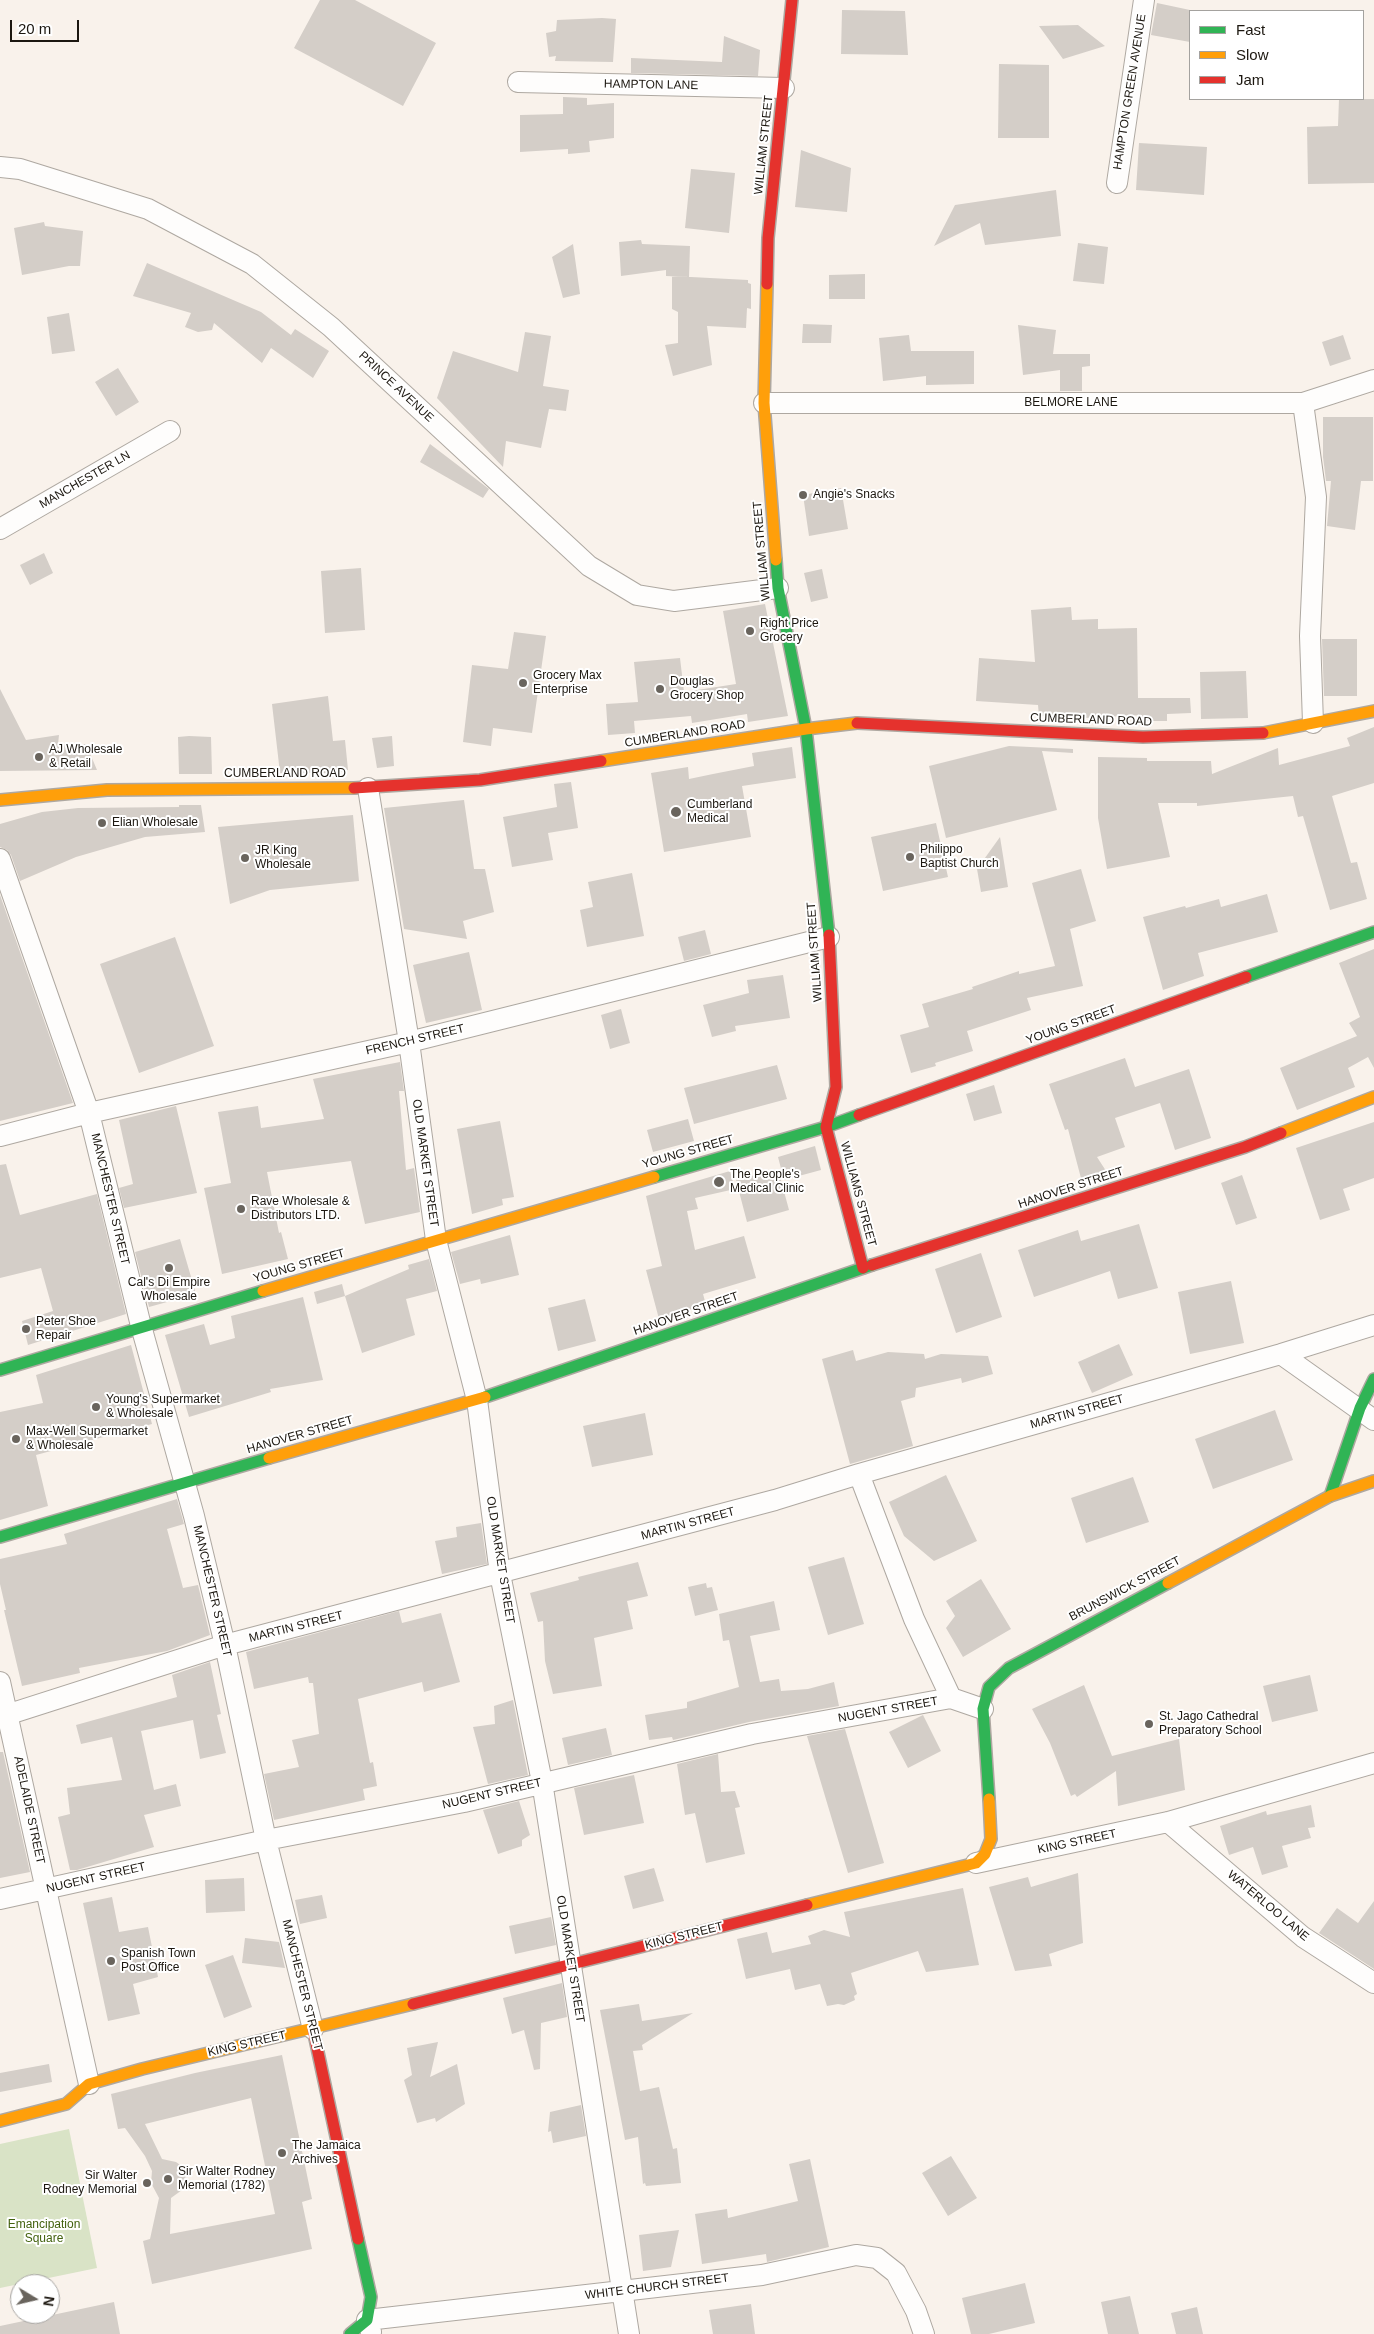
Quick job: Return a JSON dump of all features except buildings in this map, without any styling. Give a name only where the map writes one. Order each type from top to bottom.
[{"type":"street","name":"WILLIAM STREET","points":[[792,0],[768,238],[764,404],[778,588],[806,729],[829,937],[836,1087],[826,1127]]},
{"type":"street","name":"HAMPTON GREEN AVENUE","points":[[1117,183],[1144,0]]},
{"type":"street","name":"HAMPTON LANE","points":[[518,82],[784,88]]},
{"type":"street","name":"PRINCE AVENUE","points":[[0,167],[20,169],[148,209],[252,264],[331,327],[589,566],[637,594],[674,602],[778,588]]},
{"type":"street","name":"BELMORE LANE","points":[[764,404],[1303,403],[1374,380]]},
{"type":"street","points":[[1303,403],[1316,498],[1310,636],[1313,723]]},
{"type":"street","name":"MANCHESTER LN","points":[[0,529],[170,431]]},
{"type":"street","name":"CUMBERLAND ROAD","points":[[0,800],[107,790],[368,788],[480,780],[806,729],[861,723],[1143,737],[1267,733],[1374,711]]},
{"type":"street","name":"OLD MARKET STREET","points":[[368,788],[409,1042],[436,1240],[478,1400],[500,1574],[542,1782],[629,2334]]},
{"type":"street","name":"MANCHESTER STREET","points":[[0,859],[89,1113],[140,1326],[184,1481],[225,1645],[266,1840],[313,2029],[371,2297],[369,2327]]},
{"type":"street","name":"YOUNG STREET","points":[[0,1370],[140,1326],[826,1127],[1374,932]]},
{"type":"street","name":"FRENCH STREET","points":[[0,1136],[89,1113],[409,1042],[829,937]]},
{"type":"street","name":"HANOVER STREET","points":[[0,1537],[184,1481],[478,1400],[863,1268],[1245,1147],[1374,1097]]},
{"type":"street","name":"WILLIAMS STREET","points":[[826,1127],[863,1268]]},
{"type":"street","name":"MARTIN STREET","points":[[4,1716],[225,1645],[775,1500],[859,1474],[1281,1354],[1374,1325]]},
{"type":"street","points":[[1281,1354],[1323,1386],[1367,1414]]},
{"type":"street","points":[[1330,1496],[1367,1414],[1374,1379]]},
{"type":"street","points":[[859,1474],[914,1619],[951,1698]]},
{"type":"street","points":[[1330,1496],[1374,1481]]},
{"type":"street","name":"BRUNSWICK STREET","points":[[976,1863],[985,1854],[991,1839],[983,1709],[989,1686],[1009,1668],[1330,1496]]},
{"type":"street","name":"ADELAIDE STREET","points":[[0,1682],[4,1716],[46,1889],[88,2084]]},
{"type":"street","name":"NUGENT STREET","points":[[0,1899],[266,1840],[464,1802],[542,1782],[752,1734],[951,1698],[983,1709]]},
{"type":"street","name":"KING STREET","points":[[0,2121],[66,2104],[88,2084],[142,2068],[313,2029],[976,1863],[1168,1822],[1374,1763]]},
{"type":"street","name":"WATERLOO LANE","points":[[1168,1822],[1303,1937],[1374,1983]]},
{"type":"street","name":"WHITE CHURCH STREET","points":[[369,2327],[762,2274],[856,2255],[877,2258],[896,2274],[916,2311],[924,2334]]},
{"type":"street","points":[[350,2334],[361,2327],[369,2327]]},
{"type":"green space","name":"Emancipation Square","points":[[69,2129],[97,2268],[60,2276],[60,2274],[10,2274],[10,2286],[0,2288],[0,2144]]},
{"type":"traffic: fast","points":[[776,560],[778,588],[806,729],[829,935]]},
{"type":"traffic: fast","points":[[1246,977],[1374,932]]},
{"type":"traffic: fast","points":[[654,1177],[826,1127],[859,1115]]},
{"type":"traffic: fast","points":[[485,1397],[872,1265]]},
{"type":"traffic: fast","points":[[0,1370],[263,1291]]},
{"type":"traffic: fast","points":[[1330,1496],[1360,1408],[1374,1379]]},
{"type":"traffic: fast","points":[[0,1537],[269,1458]]},
{"type":"traffic: fast","points":[[989,1799],[983,1709],[989,1687],[1009,1668],[1168,1583]]},
{"type":"traffic: fast","points":[[350,2334],[367,2320],[371,2297],[358,2239]]},
{"type":"traffic: slow","points":[[767,284],[764,403],[776,560]]},
{"type":"traffic: slow","points":[[1263,733],[1374,711]]},
{"type":"traffic: slow","points":[[601,761],[806,729],[857,723]]},
{"type":"traffic: slow","points":[[0,800],[107,790],[354,788]]},
{"type":"traffic: slow","points":[[1281,1133],[1374,1097]]},
{"type":"traffic: slow","points":[[263,1291],[654,1177]]},
{"type":"traffic: slow","points":[[269,1458],[485,1397]]},
{"type":"traffic: slow","points":[[1168,1583],[1330,1496],[1374,1481]]},
{"type":"traffic: slow","points":[[807,1905],[976,1863],[985,1854],[991,1839],[989,1799]]},
{"type":"traffic: slow","points":[[0,2121],[66,2104],[89,2084],[142,2069],[413,2004]]},
{"type":"traffic: jam","points":[[767,284],[768,238],[792,0]]},
{"type":"traffic: jam","points":[[857,723],[1143,737],[1263,733]]},
{"type":"traffic: jam","points":[[354,788],[480,780],[601,761]]},
{"type":"traffic: jam","points":[[829,935],[836,1087],[826,1127],[863,1268]]},
{"type":"traffic: jam","points":[[859,1115],[1246,977]]},
{"type":"traffic: jam","points":[[872,1265],[1245,1147],[1281,1133]]},
{"type":"traffic: jam","points":[[413,2004],[807,1905]]},
{"type":"traffic: jam","points":[[313,2029],[358,2239]]},
{"type":"place","name":"Angie's Snacks","points":[[803,495]]},
{"type":"place","name":"Right Price Grocery","points":[[750,631]]},
{"type":"place","name":"Grocery Max Enterprise","points":[[523,683]]},
{"type":"place","name":"Douglas Grocery Shop","points":[[660,689]]},
{"type":"place","name":"AJ Wholesale & Retail","points":[[39,757]]},
{"type":"place","name":"Cumberland Medical","points":[[676,812]]},
{"type":"place","name":"Elian Wholesale","points":[[102,823]]},
{"type":"place","name":"Philippo Baptist Church","points":[[910,857]]},
{"type":"place","name":"JR King Wholesale","points":[[245,858]]},
{"type":"place","name":"The People's Medical Clinic","points":[[719,1182]]},
{"type":"place","name":"Rave Wholesale & Distributors LTD.","points":[[241,1209]]},
{"type":"place","name":"Cal's Di Empire Wholesale","points":[[169,1268]]},
{"type":"place","name":"Peter Shoe Repair","points":[[26,1329]]},
{"type":"place","name":"Young's Supermarket & Wholesale","points":[[96,1407]]},
{"type":"place","name":"Max-Well Supermarket & Wholesale","points":[[16,1439]]},
{"type":"place","name":"St. Jago Cathedral Preparatory School","points":[[1149,1724]]},
{"type":"place","name":"Spanish Town Post Office","points":[[111,1961]]},
{"type":"place","name":"The Jamaica Archives","points":[[282,2153]]},
{"type":"place","name":"Sir Walter Rodney Memorial (1782)","points":[[168,2179]]},
{"type":"place","name":"Sir Walter Rodney Memorial","points":[[147,2183]]}]
